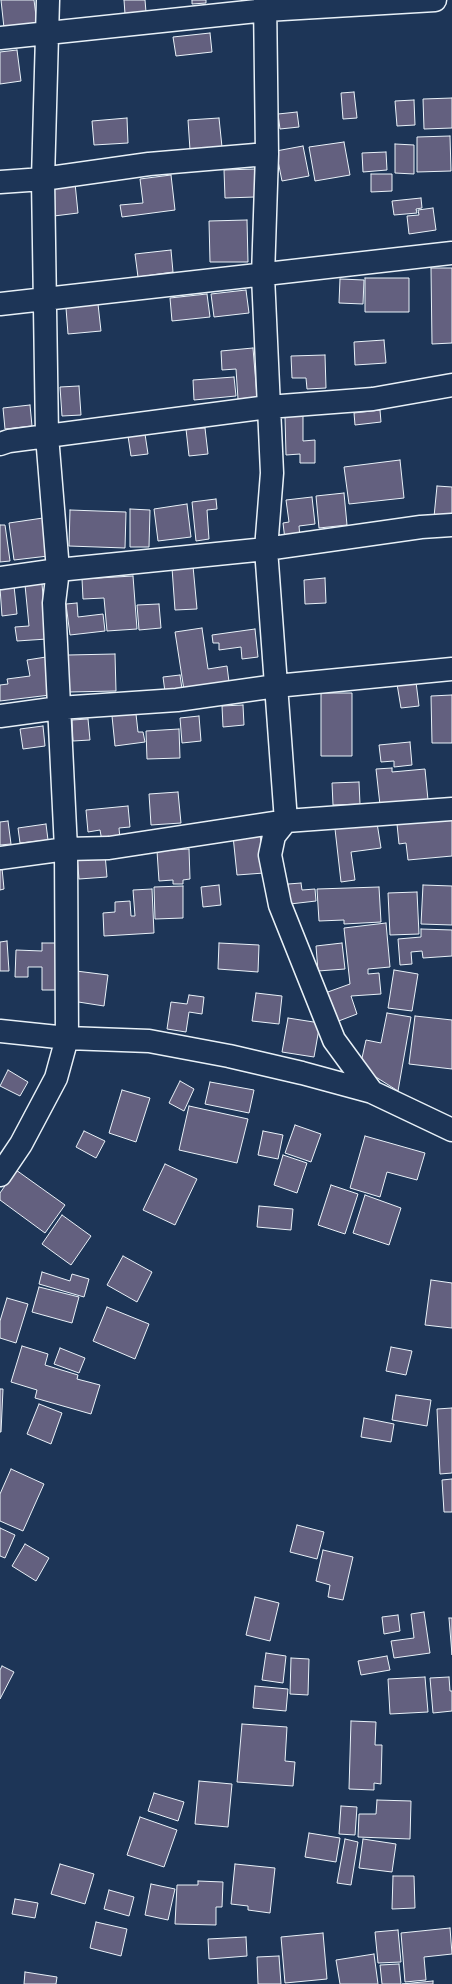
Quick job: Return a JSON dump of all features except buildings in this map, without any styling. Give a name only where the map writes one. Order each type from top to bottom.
[{"type":"street","points":[[0,1175],[20,1144],[56,1078],[67,1038],[66,849],[54,603],[58,570],[48,436],[43,179],[48,0]]},
{"type":"street","points":[[0,38],[265,5],[436,0]]},
{"type":"street","points":[[265,5],[267,154],[263,276],[272,473],[266,549],[286,821],[274,836],[270,855],[280,905],[334,1040],[372,1092]]},
{"type":"street","points":[[0,182],[43,179],[149,164],[267,154]]},
{"type":"street","points":[[0,304],[263,276],[452,253]]},
{"type":"street","points":[[0,444],[9,441],[268,407],[373,399],[452,385]]},
{"type":"street","points":[[0,578],[58,570],[266,549],[420,527],[452,525]]},
{"type":"street","points":[[0,716],[59,708],[177,700],[276,686],[452,669]]},
{"type":"street","points":[[0,858],[66,849],[108,848],[286,821],[452,809]]},
{"type":"street","points":[[0,1031],[67,1038],[149,1041],[229,1056],[302,1073],[372,1092],[452,1130]]}]
